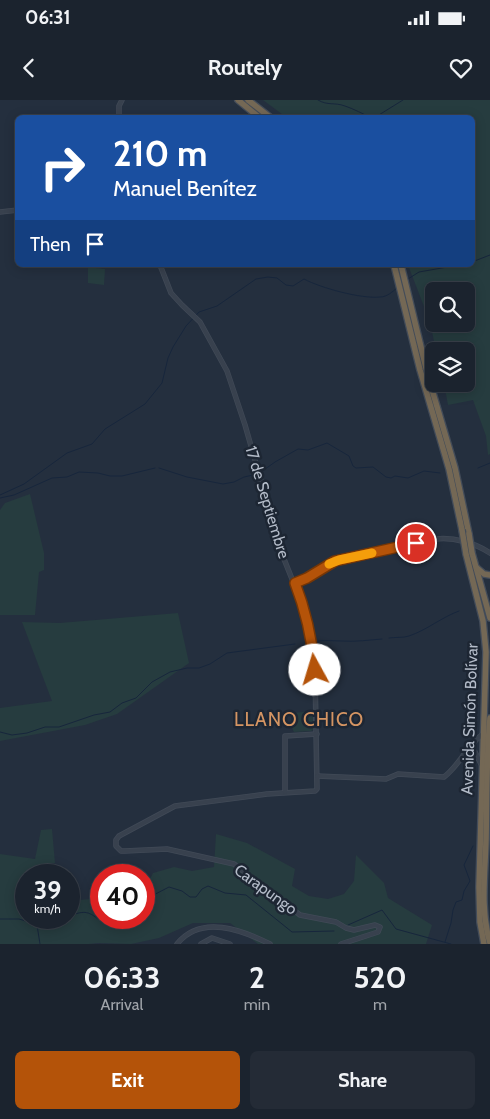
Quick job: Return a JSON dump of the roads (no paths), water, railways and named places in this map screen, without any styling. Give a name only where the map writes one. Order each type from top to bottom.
[{"type":"highway","points":[[238,100],[256,115]]},
{"type":"highway","points":[[248,100],[267,115]]},
{"type":"highway","name":"Avenida Simón Bolívar","points":[[395,267],[402,284],[455,468],[469,534],[469,553],[475,566],[490,618]]},
{"type":"highway","name":"Avenida Simón Bolívar","points":[[401,267],[402,284],[420,370],[444,451],[469,553],[485,636],[478,910],[484,944]]},
{"type":"highway","points":[[475,566],[481,572],[490,575]]},
{"type":"highway","points":[[481,586],[484,579],[490,575]]},
{"type":"highway","name":"Avenida Simón Bolívar","points":[[490,718],[484,910],[490,943]]},
{"type":"street","points":[[119,115],[121,101]]},
{"type":"street","points":[[0,212],[15,210]]},
{"type":"street","name":"17 de Septiembre","points":[[161,267],[172,293],[196,317],[213,343],[227,371],[282,554],[304,609],[315,670],[316,790]]},
{"type":"street","points":[[295,583],[304,580],[339,560],[436,538],[451,538],[478,546],[490,554]]},
{"type":"street","points":[[285,792],[285,736],[317,734]]},
{"type":"street","points":[[317,776],[386,779],[398,774],[444,777],[483,734]]},
{"type":"street","points":[[470,747],[481,764]]},
{"type":"street","name":"Carapungo","points":[[316,790],[285,792],[175,806],[119,836],[116,840],[116,846],[121,851],[167,849],[234,864],[300,915],[336,922],[354,930],[375,925],[380,927],[378,932],[341,944]]},
{"type":"street","points":[[177,944],[199,929],[218,926],[245,933],[270,944]]},
{"type":"street","points":[[201,944],[212,938],[230,944]]},
{"type":"waterway","points":[[318,100],[345,106],[366,115]]},
{"type":"waterway","points":[[379,115],[403,100]]},
{"type":"waterway","points":[[475,261],[490,255]]},
{"type":"waterway","points":[[408,279],[419,272],[448,267]]},
{"type":"waterway","points":[[0,495],[24,484],[67,453],[92,444],[105,429],[145,404],[162,383],[168,358],[186,326],[199,312],[217,306],[256,279],[277,278],[286,285],[293,286],[304,279],[341,292],[372,297],[385,296],[397,288]]},
{"type":"waterway","points":[[261,472],[298,449],[308,450],[327,443],[349,456],[353,466],[356,468],[373,467],[386,477],[408,478],[424,471],[440,473]]},
{"type":"waterway","points":[[478,468],[490,463]]},
{"type":"waterway","points":[[0,498],[14,495],[52,478],[67,477],[79,472],[122,476],[155,468]]},
{"type":"waterway","points":[[159,468],[187,477],[223,484],[258,474]]},
{"type":"waterway","points":[[389,638],[407,637],[459,611]]},
{"type":"waterway","points":[[318,641],[382,639]]},
{"type":"waterway","points":[[0,732],[12,735],[27,733],[45,727],[59,727],[94,715],[110,712],[122,703],[136,698],[152,682],[170,672],[187,668],[199,668],[210,664],[227,653],[295,644]]},
{"type":"waterway","points":[[445,942],[456,902],[462,900],[464,891],[470,881],[464,865],[473,846]]},
{"type":"waterway","points":[[155,894],[169,887],[182,891],[190,897],[196,897],[202,889],[208,886],[225,893],[246,895],[292,932],[334,931]]},
{"type":"waterway","points":[[348,925],[382,910],[396,929],[451,944]]},
{"type":"waterway","points":[[80,913],[90,914]]},
{"type":"waterway","points":[[0,919],[15,919]]},
{"type":"waterway","points":[[38,929],[40,944]]},
{"type":"district","name":"LLANO CHICO","points":[[299,719]]}]
